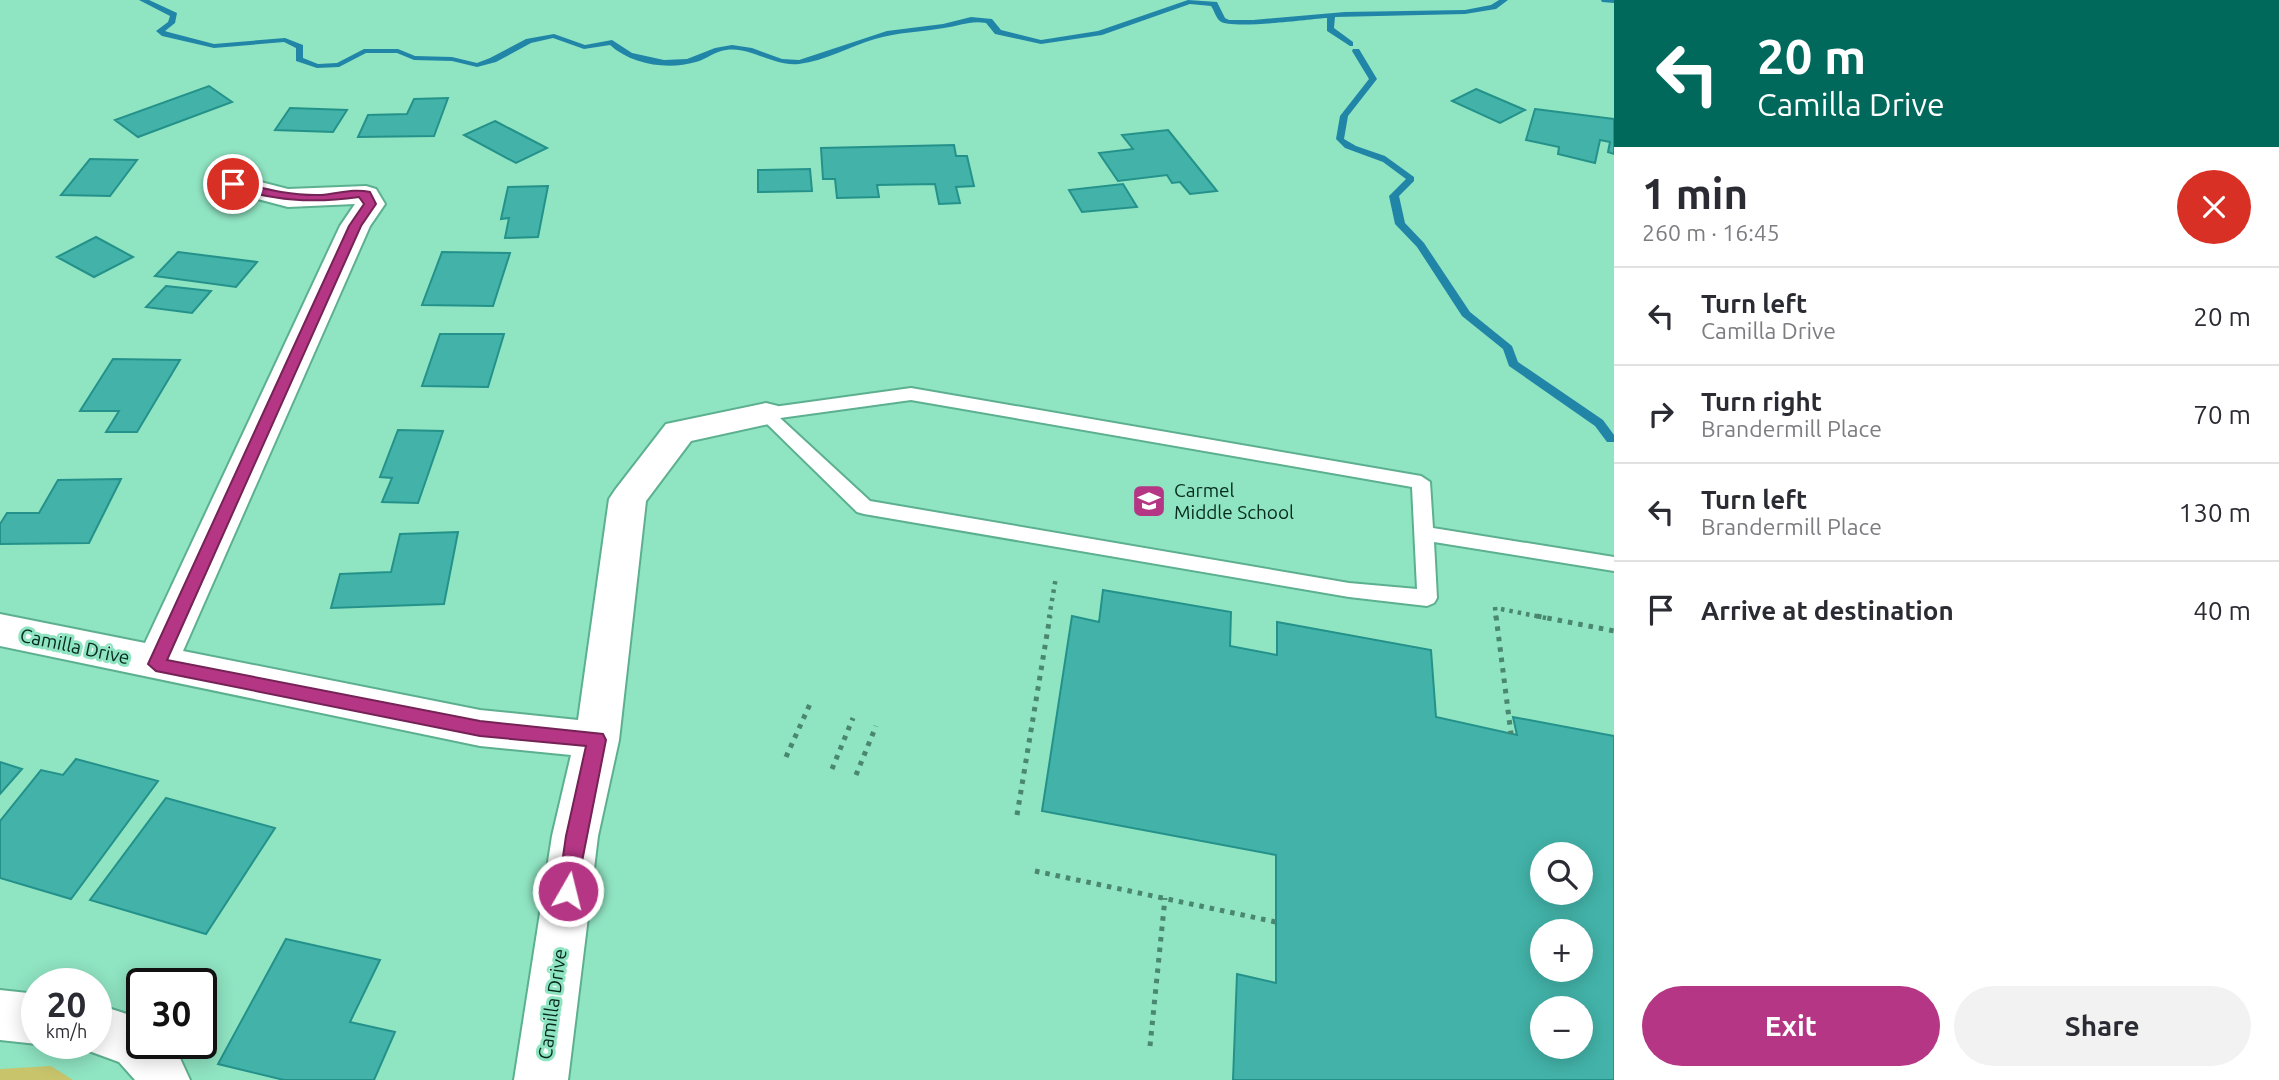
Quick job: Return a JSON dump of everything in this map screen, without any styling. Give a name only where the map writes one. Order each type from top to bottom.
[{"type":"street","points":[[156,664],[355,226],[370,204],[366,195],[359,193],[322,198],[275,196],[233,184]]},
{"type":"street","points":[[597,740],[628,499],[679,432],[766,414]]},
{"type":"street","name":"Camilla Drive","points":[[0,630],[156,664],[480,728],[597,740],[575,836],[541,1080]]},
{"type":"street","points":[[0,1015],[21,1017]]},
{"type":"street","points":[[112,1034],[137,1041],[155,1060],[163,1080]]},
{"type":"lane","points":[[911,394],[1421,482],[1427,598],[1349,590],[864,506],[766,414],[911,394]]},
{"type":"lane","points":[[1424,533],[1614,564]]},
{"type":"path","points":[[1017,815],[1056,577]]},
{"type":"path","points":[[1511,734],[1498,608],[1614,631]]},
{"type":"path","points":[[786,757],[810,704]]},
{"type":"path","points":[[832,769],[853,718]]},
{"type":"path","points":[[856,775],[876,726]]},
{"type":"path","points":[[1035,871],[1276,922]]},
{"type":"path","points":[[1150,1046],[1165,898]]},
{"type":"shaded area","points":[[51,1066],[73,1080],[0,1080],[0,1069]]},
{"type":"building","points":[[209,86],[232,102],[138,137],[115,120]]},
{"type":"building","points":[[1476,89],[1525,110],[1500,123],[1452,101]]},
{"type":"building","points":[[448,98],[434,136],[358,137],[368,115],[407,114],[414,99]]},
{"type":"building","points":[[290,108],[347,110],[333,132],[275,130]]},
{"type":"building","points":[[1535,109],[1614,119],[1614,154],[1608,152],[1610,142],[1600,140],[1595,163],[1558,154],[1559,147],[1526,140]]},
{"type":"building","points":[[495,121],[547,148],[516,163],[464,135]]},
{"type":"building","points":[[1168,130],[1217,191],[1190,194],[1180,182],[1172,183],[1167,175],[1118,181],[1099,153],[1133,149],[1122,135]]},
{"type":"building","points":[[954,145],[956,156],[967,156],[974,186],[956,187],[960,203],[939,204],[935,184],[877,185],[879,197],[837,198],[835,179],[823,179],[821,148]]},
{"type":"building","points":[[90,159],[137,160],[110,196],[61,195]]},
{"type":"building","points":[[810,169],[812,191],[758,192],[758,170]]},
{"type":"building","points":[[1123,184],[1137,207],[1082,212],[1069,190]]},
{"type":"building","points":[[548,186],[538,237],[505,238],[509,218],[501,219],[508,187]]},
{"type":"building","points":[[96,237],[133,257],[94,277],[57,257]]},
{"type":"building","points":[[178,252],[257,262],[236,287],[155,276]]},
{"type":"building","points":[[442,252],[510,253],[493,306],[422,305]]},
{"type":"building","points":[[166,286],[211,291],[192,313],[146,307]]},
{"type":"building","points":[[440,334],[504,334],[488,387],[422,386]]},
{"type":"building","points":[[113,359],[180,360],[137,432],[106,432],[119,411],[80,411]]},
{"type":"building","points":[[398,430],[443,431],[418,503],[382,502],[392,478],[380,477]]},
{"type":"building","points":[[121,479],[89,543],[0,544],[0,524],[7,513],[39,513],[58,480]]},
{"type":"building","points":[[458,532],[444,604],[331,608],[340,574],[391,572],[400,534]]},
{"type":"building","points":[[1103,590],[1231,612],[1230,646],[1277,655],[1277,622],[1431,650],[1436,717],[1517,735],[1513,717],[1614,736],[1614,1080],[1233,1080],[1237,974],[1276,983],[1276,855],[1042,811],[1072,616],[1099,622]]},
{"type":"building","points":[[76,759],[158,781],[71,899],[0,878],[0,821],[41,770],[63,775]]},
{"type":"building","points":[[0,762],[22,769],[0,794]]},
{"type":"building","points":[[166,798],[275,828],[206,934],[90,900]]},
{"type":"building","points":[[286,939],[380,960],[350,1022],[395,1032],[374,1080],[284,1080],[218,1064]]},
{"type":"waterway","points":[[143,0],[174,15],[171,23],[160,31],[165,34],[214,46],[285,40],[300,47],[299,59],[317,66],[339,65],[364,51],[398,51],[414,58],[452,59],[477,65],[493,60],[529,41],[554,36],[584,47],[612,42],[640,59],[664,63],[687,62],[727,47],[749,50],[782,61],[799,62],[826,55],[878,35],[949,25],[971,19],[989,21],[998,32],[1041,42],[1099,33],[1189,2],[1214,4],[1222,19],[1228,22],[1253,22],[1345,14],[1465,12],[1493,7],[1504,0]]},
{"type":"waterway","points":[[1605,0],[1614,1]]},
{"type":"waterway","points":[[1331,17],[1330,29],[1350,44]]},
{"type":"waterway","points":[[1356,51],[1373,79],[1344,116],[1340,139],[1353,148],[1390,163],[1411,179],[1394,196],[1400,224],[1421,245],[1466,314],[1508,348],[1513,364],[1599,423],[1611,439]]},
{"type":"place","name":"Carmel Middle School","points":[[1149,501]]},
{"type":"route","points":[[233,184],[248,191],[275,196],[322,198],[359,193],[370,199],[370,204],[355,226],[186,604],[156,664],[480,728],[597,740],[575,836],[568,891]]}]
